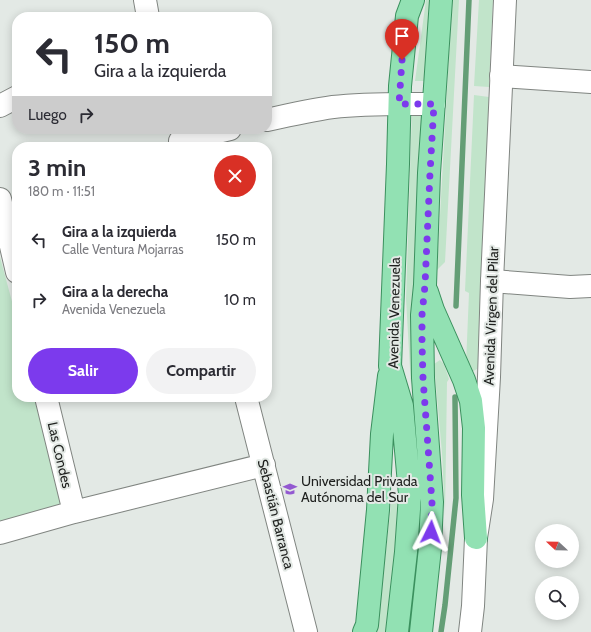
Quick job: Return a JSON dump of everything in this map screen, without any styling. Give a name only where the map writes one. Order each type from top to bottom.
[{"type":"main road","name":"Avenida Venezuela","points":[[421,632],[430,548],[432,502],[423,378],[422,315],[425,285],[440,0]]},
{"type":"main road","name":"Avenida Venezuela","points":[[397,632],[406,552],[410,495],[402,406],[390,366],[399,104],[409,5]]},
{"type":"main road","points":[[425,285],[433,310],[464,380],[471,401],[474,428],[473,495],[476,538]]},
{"type":"main road","points":[[364,632],[367,625],[378,510],[382,434],[390,366]]},
{"type":"street","points":[[145,0],[147,12]]},
{"type":"street","name":"Avenida Virgen del Pilar","points":[[470,632],[473,606],[476,538],[482,500],[489,377],[505,0]]},
{"type":"street","points":[[501,76],[591,82]]},
{"type":"street","points":[[0,106],[12,100]]},
{"type":"street","points":[[272,119],[333,107],[366,104],[434,104]]},
{"type":"street","points":[[180,139],[205,134]]},
{"type":"street","points":[[0,199],[12,251]]},
{"type":"street","points":[[492,281],[570,287],[591,286]]},
{"type":"street","name":"Las Condes","points":[[47,402],[74,512]]},
{"type":"street","name":"Sebastián Barranca","points":[[247,402],[306,632]]},
{"type":"street","points":[[0,533],[74,512],[264,465]]},
{"type":"green space","points":[[426,0],[431,0],[424,81],[415,81]]},
{"type":"green space","points":[[452,0],[459,0],[445,262],[437,270]]},
{"type":"green space","points":[[479,0],[493,0],[489,87],[474,86]]},
{"type":"green space","points":[[474,95],[489,97],[479,363],[477,369],[472,372],[466,364],[469,293],[465,291]]},
{"type":"green space","points":[[412,111],[422,112],[413,302],[411,386],[406,299]]},
{"type":"green space","points":[[0,257],[12,301],[12,402],[39,402],[66,504],[0,521]]},
{"type":"green space","points":[[440,360],[444,364],[449,379],[447,382],[445,516],[442,453],[434,364]]},
{"type":"green space","points":[[397,495],[395,547],[386,632],[377,632],[392,496]]},
{"type":"waterway","points":[[456,306],[469,0]]},
{"type":"waterway","points":[[441,632],[456,498],[455,397]]},
{"type":"place","name":"Universidad Privada Autónoma del Sur","points":[[290,489]]},
{"type":"route","points":[[402,60],[399,104],[434,104],[425,285],[422,315],[423,378],[432,502],[431,532]]}]
